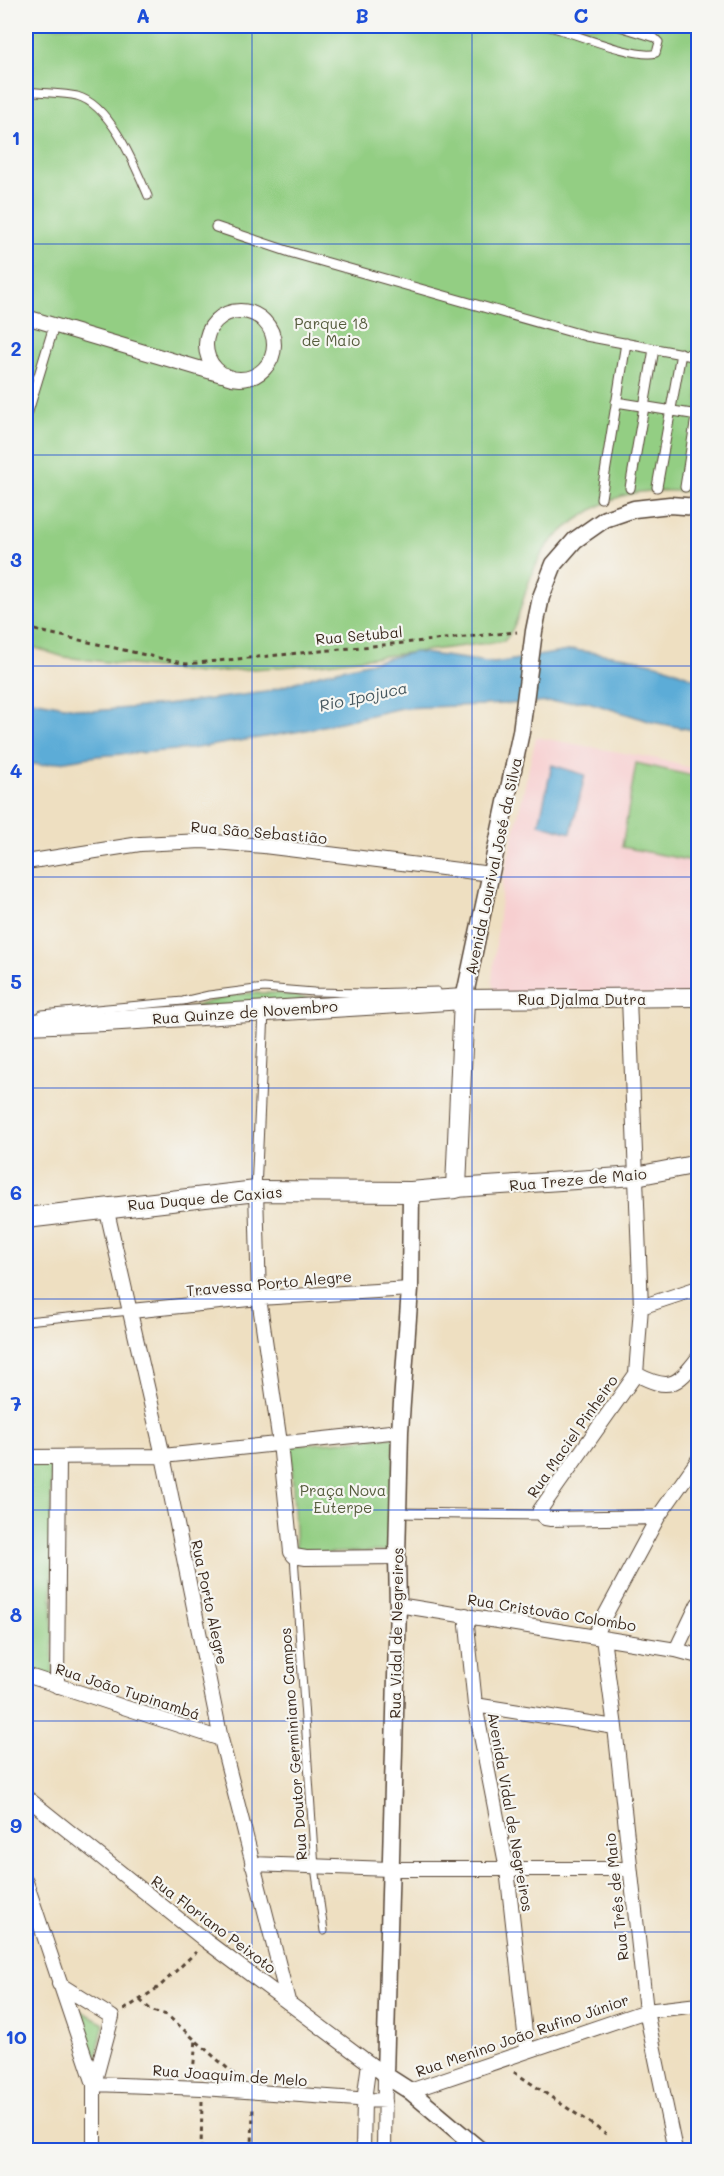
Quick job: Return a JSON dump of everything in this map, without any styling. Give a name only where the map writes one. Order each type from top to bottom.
[{"type":"main road","name":"Rua Djalma Dutra","points":[[462,994],[629,999],[699,997]]},
{"type":"main road","name":"Rua Quinze de Novembro","points":[[29,1020],[264,1011],[462,994]]},
{"type":"main road","points":[[456,1188],[462,994]]},
{"type":"main road","name":"Rua Treze de Maio","points":[[456,1188],[636,1176],[699,1164]]},
{"type":"main road","name":"Rua Duque de Caxias","points":[[26,1218],[256,1191],[411,1192],[456,1188]]},
{"type":"street","points":[[216,227],[293,253],[586,336],[699,357]]},
{"type":"street","points":[[26,317],[236,379],[248,378],[258,373],[267,366],[272,356],[274,344],[272,333],[257,315],[246,311],[235,311],[216,320],[209,329],[206,339],[209,360],[225,375]]},
{"type":"street","points":[[26,418],[54,326]]},
{"type":"street","points":[[601,498],[626,344]]},
{"type":"street","points":[[630,488],[654,349]]},
{"type":"street","points":[[657,487],[681,353]]},
{"type":"street","points":[[616,402],[698,415]]},
{"type":"street","points":[[685,487],[699,404]]},
{"type":"street","points":[[533,637],[541,597],[554,564],[575,540],[605,519],[634,508],[670,505],[699,507]]},
{"type":"street","name":"Avenida Lourival José da Silva","points":[[462,994],[491,874],[521,729],[533,637]]},
{"type":"street","name":"Rua São Sebastião","points":[[26,862],[140,844],[202,841],[264,846],[491,874]]},
{"type":"street","name":"Rua Maciel Pinheiro","points":[[541,1515],[542,1506],[636,1374],[641,1307],[629,999]]},
{"type":"street","points":[[264,1011],[256,1191],[259,1298],[280,1443],[289,1547],[294,1556],[306,1558],[397,1557]]},
{"type":"street","name":"Rua Vidal de Negreiros","points":[[386,2075],[400,1431],[410,1289],[411,1192]]},
{"type":"street","name":"Rua Porto Alegre","points":[[106,1208],[163,1456],[221,1739],[288,2001]]},
{"type":"street","points":[[641,1307],[699,1288]]},
{"type":"street","name":"Travessa Porto Alegre","points":[[131,1311],[259,1298],[410,1289]]},
{"type":"street","points":[[636,1374],[657,1384],[669,1384],[683,1376],[699,1358]]},
{"type":"street","points":[[26,1456],[59,1458],[163,1456],[400,1431]]},
{"type":"street","points":[[57,1686],[59,1458]]},
{"type":"street","points":[[598,1637],[658,1518],[699,1460]]},
{"type":"street","points":[[398,1513],[541,1515],[551,1519],[658,1518]]},
{"type":"street","points":[[676,1650],[699,1604]]},
{"type":"street","name":"Rua Cristovão Colombo","points":[[398,1605],[676,1650],[699,1656]]},
{"type":"street","name":"Avenida Vidal de Negreiros","points":[[466,1615],[475,1705],[507,1869],[527,2051]]},
{"type":"street","name":"Rua Três de Maio","points":[[598,1637],[615,1727],[646,2011],[675,2151]]},
{"type":"street","name":"Rua João Tupinambá","points":[[26,1675],[221,1739]]},
{"type":"street","points":[[475,1705],[615,1727]]},
{"type":"street","name":"Rua Floriano Peixoto","points":[[27,1800],[206,1941],[386,2075]]},
{"type":"street","points":[[252,1864],[390,1869],[629,1869]]},
{"type":"street","points":[[26,1882],[94,2084]]},
{"type":"street","points":[[59,1984],[112,2017],[94,2084],[94,2151]]},
{"type":"street","name":"Rua Menino João Rufino Júnior","points":[[410,2091],[646,2011],[699,2005]]},
{"type":"street","points":[[363,2151],[364,2100],[369,2063]]},
{"type":"street","points":[[386,2075],[410,2091],[480,2151]]},
{"type":"street","points":[[384,2151],[386,2075]]},
{"type":"street","name":"Rua Joaquim de Melo","points":[[94,2084],[253,2091],[385,2101]]},
{"type":"lane","points":[[547,26],[634,53],[649,56],[656,53],[659,42],[656,38],[616,26]]},
{"type":"lane","points":[[26,91],[78,96],[97,107],[126,144],[148,196]]},
{"type":"lane","points":[[29,1020],[183,1001],[209,995],[264,988],[355,993],[444,991]]},
{"type":"lane","points":[[26,1321],[131,1311]]},
{"type":"lane","name":"Rua Doutor Germiniano Campos","points":[[294,1556],[315,1867],[324,1931]]},
{"type":"path","name":"Rua Setubal","points":[[26,628],[186,664],[533,637]]},
{"type":"path","points":[[112,2017],[159,1987],[206,1941]]},
{"type":"path","points":[[140,2000],[152,2011],[166,2014],[253,2091],[252,2151]]},
{"type":"path","points":[[196,2039],[201,2151]]},
{"type":"path","points":[[498,2061],[606,2134]]},
{"type":"path","points":[[27,2126],[29,2151]]},
{"type":"shaded area","points":[[536,737],[658,759],[698,770],[698,995],[498,996],[494,990],[492,980],[503,880]]},
{"type":"green space","name":"Parque 18 de Maio","points":[[26,26],[698,26],[698,493],[649,491],[634,493],[599,506],[576,520],[543,552],[529,582],[513,627],[504,641],[319,664],[199,673],[64,657],[26,645]]},
{"type":"green space","points":[[636,763],[698,777],[698,862],[622,847]]},
{"type":"green space","points":[[276,993],[319,1000],[189,1008],[231,995]]},
{"type":"green space","name":"Praça Nova Euterpe","points":[[394,1436],[393,1551],[296,1554],[291,1446]]},
{"type":"green space","points":[[26,1464],[51,1464],[53,1680],[26,1670]]},
{"type":"green space","points":[[79,2010],[104,2023],[93,2072]]},
{"type":"water","name":"Rio Ipojuca","points":[[574,650],[627,657],[664,666],[698,680],[698,731],[652,722],[585,701],[401,708],[301,731],[190,749],[97,756],[41,765],[26,763],[26,699],[92,711],[165,705],[266,692],[320,674],[415,652],[494,663]]},
{"type":"water","points":[[552,765],[585,775],[571,833],[539,824]]}]
